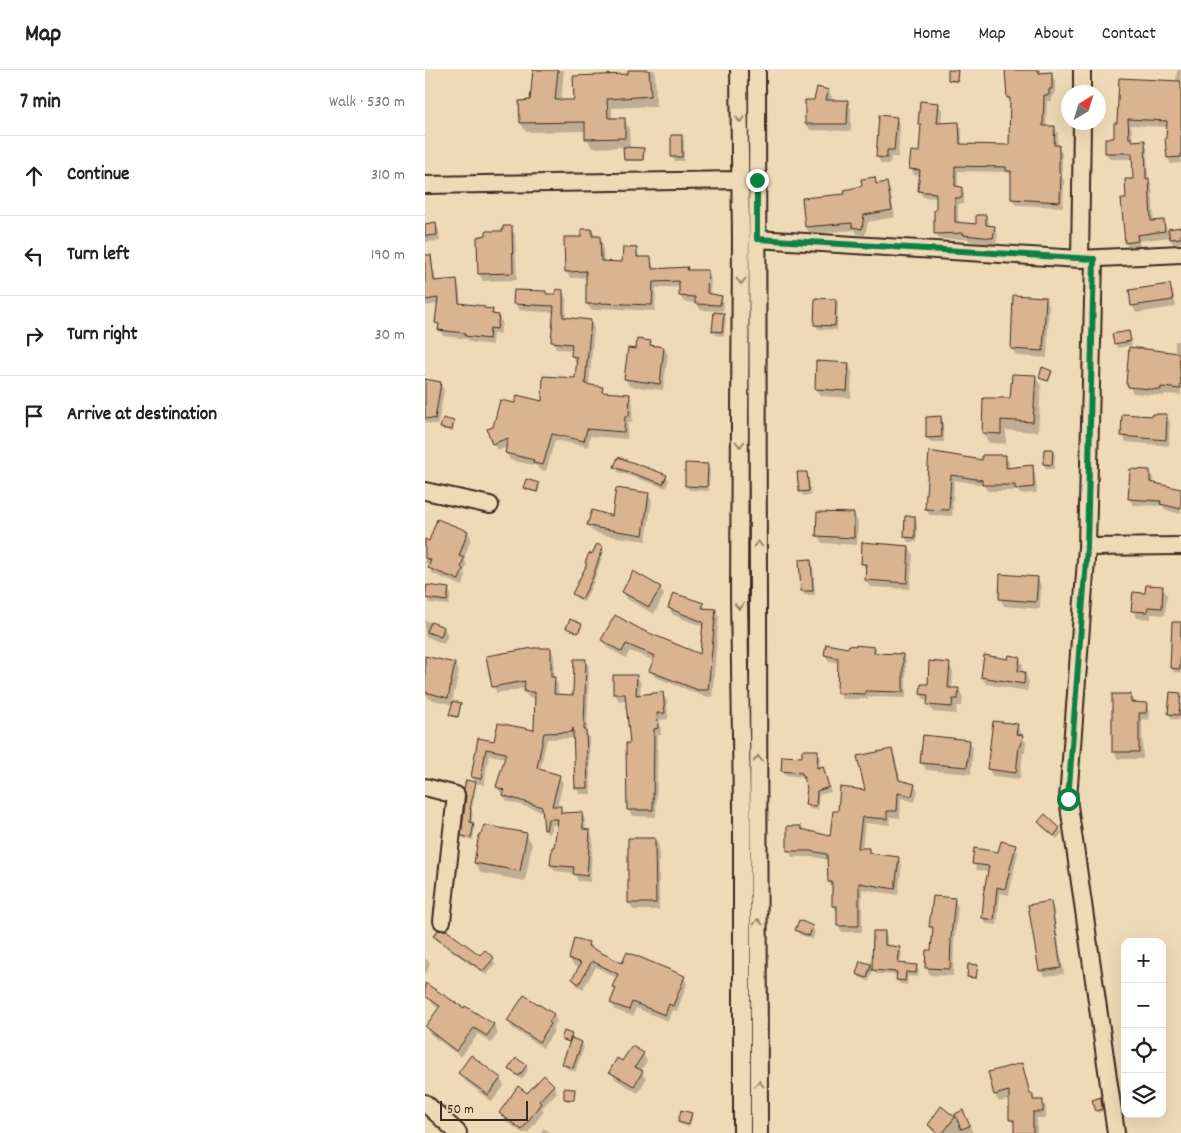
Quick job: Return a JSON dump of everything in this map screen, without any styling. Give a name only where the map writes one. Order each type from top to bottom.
[{"type":"street","points":[[739,70],[742,1133]]},
{"type":"street","points":[[757,70],[759,1133]]},
{"type":"street","points":[[1082,70],[1082,85]]},
{"type":"street","points":[[1082,130],[1087,259],[1087,547],[1068,799],[1116,1133]]},
{"type":"street","points":[[425,185],[740,180]]},
{"type":"street","points":[[757,239],[1087,259],[1181,254]]},
{"type":"street","points":[[740,420],[758,422]]},
{"type":"street","points":[[425,491],[490,505]]},
{"type":"street","points":[[1087,547],[1181,546]]},
{"type":"street","points":[[425,787],[456,796],[442,921]]},
{"type":"street","points":[[425,1103],[458,1133]]},
{"type":"building","points":[[533,70],[558,70],[555,100],[574,100],[573,76],[628,74],[628,70],[649,70],[651,96],[607,99],[608,118],[625,118],[625,138],[585,139],[585,122],[520,123],[519,101],[530,100]]},
{"type":"building","points":[[948,70],[958,70],[957,81],[948,80]]},
{"type":"building","points":[[1005,70],[1039,70],[1039,73],[1052,72],[1052,89],[1049,89],[1049,95],[1044,95],[1043,126],[1055,126],[1054,145],[1059,145],[1059,173],[1061,173],[1060,202],[1011,199],[1011,171],[1006,171],[1006,167],[955,166],[955,186],[962,187],[962,198],[955,198],[955,222],[976,224],[976,215],[986,215],[986,225],[995,226],[993,238],[964,235],[964,233],[934,234],[936,193],[918,191],[920,170],[909,169],[911,151],[919,152],[921,124],[918,124],[920,101],[939,103],[937,123],[959,122],[960,144],[1009,145],[1010,98],[1007,98]]},
{"type":"building","points":[[1119,78],[1181,81],[1181,157],[1167,158],[1165,138],[1167,121],[1128,119],[1129,138],[1132,138],[1132,141],[1145,140],[1146,179],[1149,178],[1151,221],[1164,220],[1165,231],[1137,235],[1138,241],[1125,243],[1121,199],[1126,199],[1125,179],[1133,179],[1132,153],[1105,153],[1105,138],[1114,138],[1114,123],[1117,123]]},
{"type":"building","points":[[817,87],[829,90],[826,100],[848,100],[847,124],[805,124],[805,100],[814,100]]},
{"type":"building","points":[[879,115],[897,117],[894,150],[887,150],[887,158],[876,157]]},
{"type":"building","points":[[671,135],[682,135],[682,157],[671,157]]},
{"type":"building","points":[[623,147],[644,148],[643,160],[624,160]]},
{"type":"building","points":[[875,177],[876,184],[887,182],[892,210],[864,215],[862,229],[852,227],[852,223],[805,227],[802,198],[845,194],[844,190],[862,186],[861,179]]},
{"type":"building","points":[[436,222],[437,235],[425,236],[425,224]]},
{"type":"building","points":[[503,226],[512,226],[513,273],[478,274],[477,237],[486,235],[486,231],[503,231]]},
{"type":"building","points":[[1181,227],[1181,238],[1170,239],[1168,229]]},
{"type":"building","points":[[581,229],[592,229],[592,236],[600,236],[601,261],[622,262],[623,247],[637,248],[637,257],[651,257],[652,269],[688,267],[687,270],[708,270],[707,293],[722,296],[720,305],[695,304],[695,297],[679,296],[679,281],[653,282],[652,305],[586,304],[586,271],[565,272],[564,237],[581,237]]},
{"type":"building","points":[[425,255],[431,255],[434,281],[457,279],[459,303],[484,306],[484,308],[493,309],[492,314],[499,315],[497,329],[490,328],[489,339],[465,336],[465,333],[438,330],[439,324],[435,323],[438,298],[425,300]]},
{"type":"building","points":[[1170,284],[1173,300],[1131,306],[1129,290]]},
{"type":"building","points":[[556,289],[563,290],[563,317],[591,320],[585,384],[603,387],[602,392],[630,394],[629,416],[625,416],[624,432],[587,429],[584,441],[552,434],[543,465],[533,463],[534,460],[505,453],[508,438],[492,444],[487,429],[493,427],[500,400],[515,403],[517,395],[542,401],[543,376],[575,378],[577,357],[571,356],[572,344],[551,342],[554,306],[513,304],[514,290],[546,291],[546,294],[555,294]]},
{"type":"building","points":[[1013,295],[1046,297],[1043,351],[1011,349]]},
{"type":"building","points":[[815,298],[836,299],[835,326],[814,325]]},
{"type":"building","points":[[714,312],[724,313],[722,332],[712,331]]},
{"type":"building","points":[[1129,331],[1131,341],[1114,344],[1112,334]]},
{"type":"building","points":[[637,339],[651,341],[650,345],[664,347],[660,384],[624,379],[628,348],[636,349]]},
{"type":"building","points":[[1129,347],[1179,353],[1181,389],[1161,387],[1161,390],[1128,387],[1128,384],[1126,384]]},
{"type":"building","points":[[816,361],[849,363],[847,391],[815,389]]},
{"type":"building","points":[[1042,367],[1052,371],[1048,381],[1039,378]]},
{"type":"building","points":[[1012,374],[1036,375],[1033,422],[1001,420],[1001,434],[982,433],[983,398],[1010,398]]},
{"type":"building","points":[[425,379],[441,382],[435,419],[425,418]]},
{"type":"building","points":[[1122,414],[1152,416],[1152,414],[1167,414],[1166,440],[1121,436]]},
{"type":"building","points":[[941,416],[942,437],[926,438],[926,417]]},
{"type":"building","points":[[443,418],[454,421],[452,430],[440,428]]},
{"type":"building","points":[[1044,449],[1053,449],[1052,465],[1043,464]]},
{"type":"building","points":[[929,451],[982,460],[982,455],[1006,455],[1006,468],[1033,465],[1034,487],[1015,489],[1015,485],[982,485],[982,480],[951,475],[949,510],[925,509]]},
{"type":"building","points":[[618,457],[667,475],[663,484],[614,467]]},
{"type":"building","points":[[685,463],[708,464],[707,487],[685,486]]},
{"type":"building","points":[[1130,469],[1150,470],[1150,482],[1181,489],[1181,509],[1160,504],[1161,501],[1128,499]]},
{"type":"building","points":[[797,472],[807,472],[809,491],[799,492]]},
{"type":"building","points":[[526,479],[539,483],[537,492],[523,488]]},
{"type":"building","points":[[616,488],[649,493],[643,535],[587,525],[592,510],[612,516]]},
{"type":"building","points":[[817,512],[854,513],[854,538],[816,536]]},
{"type":"building","points":[[905,516],[915,516],[915,538],[904,537]]},
{"type":"building","points":[[437,519],[468,531],[459,556],[464,558],[459,580],[428,568],[431,560],[425,558],[425,539],[429,541]]},
{"type":"building","points":[[862,542],[909,546],[907,583],[865,580],[866,564],[861,564]]},
{"type":"building","points":[[597,544],[603,547],[592,579],[582,599],[572,594],[587,564],[585,563],[589,553],[592,554]]},
{"type":"building","points":[[811,559],[813,591],[801,591],[799,560]]},
{"type":"building","points":[[633,571],[661,587],[649,607],[622,592]]},
{"type":"building","points":[[1000,574],[1038,577],[1036,602],[999,599]]},
{"type":"building","points":[[427,585],[449,588],[447,601],[425,598]]},
{"type":"building","points":[[1146,585],[1163,586],[1162,608],[1148,607],[1147,612],[1131,611],[1133,592],[1145,593]]},
{"type":"building","points":[[673,593],[704,603],[702,608],[716,609],[708,690],[698,690],[649,671],[655,656],[626,644],[622,652],[601,640],[615,615],[642,630],[700,654],[703,622],[668,608]]},
{"type":"building","points":[[570,619],[582,624],[578,633],[566,628]]},
{"type":"building","points":[[431,622],[444,627],[441,637],[427,632]]},
{"type":"building","points":[[1172,622],[1181,622],[1180,669],[1170,668]]},
{"type":"building","points":[[826,644],[848,648],[849,645],[875,647],[874,653],[903,654],[903,692],[865,691],[865,694],[837,693],[838,658],[824,655]]},
{"type":"building","points":[[533,648],[551,648],[551,677],[555,677],[554,694],[573,695],[574,659],[586,659],[584,730],[586,730],[588,788],[575,788],[573,728],[572,732],[544,733],[537,767],[560,775],[552,806],[561,806],[561,813],[582,812],[583,829],[590,830],[587,876],[573,874],[574,867],[550,865],[558,819],[548,819],[546,830],[544,830],[542,807],[502,795],[504,790],[496,787],[506,753],[486,749],[481,779],[471,777],[478,738],[494,741],[498,723],[534,730],[535,692],[524,692],[525,681],[492,687],[486,656]]},
{"type":"building","points":[[984,655],[1008,659],[1009,655],[1020,657],[1018,671],[1025,672],[1024,684],[981,677]]},
{"type":"building","points":[[425,656],[455,663],[448,698],[425,692]]},
{"type":"building","points":[[929,661],[950,663],[948,688],[959,688],[958,699],[953,699],[952,707],[927,705],[928,695],[920,694],[921,684],[928,684]]},
{"type":"building","points":[[613,675],[637,675],[636,695],[663,692],[665,713],[657,713],[658,728],[654,729],[653,810],[627,810],[626,743],[630,743],[625,694],[613,694]]},
{"type":"building","points":[[1170,692],[1181,693],[1179,715],[1168,714]]},
{"type":"building","points":[[1112,694],[1131,694],[1131,702],[1147,703],[1146,713],[1139,713],[1139,752],[1112,752]]},
{"type":"building","points":[[453,701],[461,703],[458,717],[449,715]]},
{"type":"building","points":[[993,721],[1018,724],[1016,734],[1023,735],[1021,746],[1019,746],[1016,773],[987,769]]},
{"type":"building","points":[[923,735],[970,740],[967,767],[920,763]]},
{"type":"building","points":[[892,749],[899,780],[915,784],[912,796],[898,793],[897,811],[887,811],[887,819],[862,817],[858,848],[869,848],[869,853],[899,857],[895,889],[859,883],[859,926],[837,926],[837,906],[832,906],[832,882],[828,882],[827,854],[810,851],[787,851],[787,826],[801,826],[801,829],[830,836],[833,811],[838,811],[840,787],[865,790],[857,756]]},
{"type":"building","points":[[802,750],[818,750],[817,768],[823,766],[829,787],[817,791],[816,806],[805,805],[807,788],[802,773],[781,771],[782,756],[802,757]]},
{"type":"building","points":[[466,780],[476,782],[470,809],[470,822],[474,823],[471,838],[461,836]]},
{"type":"building","points":[[1045,814],[1060,828],[1054,836],[1038,822]]},
{"type":"building","points":[[484,825],[527,833],[520,871],[474,863],[479,834],[481,834]]},
{"type":"building","points":[[628,838],[655,838],[656,903],[628,903]]},
{"type":"building","points":[[1001,841],[1016,845],[1005,889],[997,887],[994,920],[982,918],[983,895],[989,866],[972,864],[974,848],[998,852]]},
{"type":"building","points":[[933,896],[955,898],[950,969],[925,968],[926,950],[931,950],[933,927],[929,927]]},
{"type":"building","points":[[1051,901],[1061,968],[1039,971],[1028,905]]},
{"type":"building","points":[[799,920],[813,926],[809,936],[795,930]]},
{"type":"building","points":[[438,930],[446,930],[480,955],[485,950],[494,958],[483,971],[433,936]]},
{"type":"building","points":[[873,931],[885,931],[885,945],[900,947],[898,963],[917,965],[916,973],[906,972],[905,981],[896,980],[897,972],[872,970]]},
{"type":"building","points":[[574,938],[589,942],[588,946],[622,963],[627,952],[685,976],[673,1006],[669,1004],[665,1015],[632,1002],[629,1010],[610,1003],[616,988],[612,987],[618,974],[592,961],[579,984],[572,979],[581,963],[569,959]]},
{"type":"building","points":[[860,961],[871,964],[867,978],[856,974]]},
{"type":"building","points":[[968,964],[978,965],[976,978],[967,977]]},
{"type":"building","points":[[425,983],[464,1008],[465,1006],[494,1024],[487,1036],[474,1028],[456,1051],[425,1027],[440,1006],[425,996]]},
{"type":"building","points":[[524,995],[554,1014],[549,1022],[551,1024],[539,1042],[507,1021]]},
{"type":"building","points":[[564,1031],[572,1034],[569,1042],[561,1039]]},
{"type":"building","points":[[571,1038],[582,1042],[573,1068],[562,1064]]},
{"type":"building","points":[[632,1046],[644,1053],[635,1067],[643,1071],[634,1086],[609,1072],[617,1058],[622,1061]]},
{"type":"building","points":[[471,1055],[501,1078],[488,1095],[458,1073]]},
{"type":"building","points":[[516,1058],[527,1065],[519,1076],[508,1069]]},
{"type":"building","points":[[1022,1063],[1030,1094],[1033,1094],[1033,1100],[1043,1100],[1043,1112],[1033,1112],[1033,1133],[1014,1133],[1014,1120],[1009,1120],[1009,1091],[994,1095],[988,1072]]},
{"type":"building","points":[[544,1075],[554,1085],[539,1101],[541,1103],[522,1130],[499,1113],[518,1086],[527,1093]]},
{"type":"building","points":[[564,1088],[575,1089],[574,1100],[564,1099]]},
{"type":"building","points":[[1101,1097],[1102,1109],[1096,1111],[1092,1100]]},
{"type":"building","points":[[941,1106],[955,1117],[943,1133],[938,1133],[928,1125]]},
{"type":"building","points":[[681,1110],[692,1113],[689,1125],[678,1122]]},
{"type":"building","points":[[963,1110],[970,1126],[961,1129],[955,1114]]},
{"type":"route","points":[[757,180],[757,239],[1094,259],[1087,547],[1068,799]]}]
